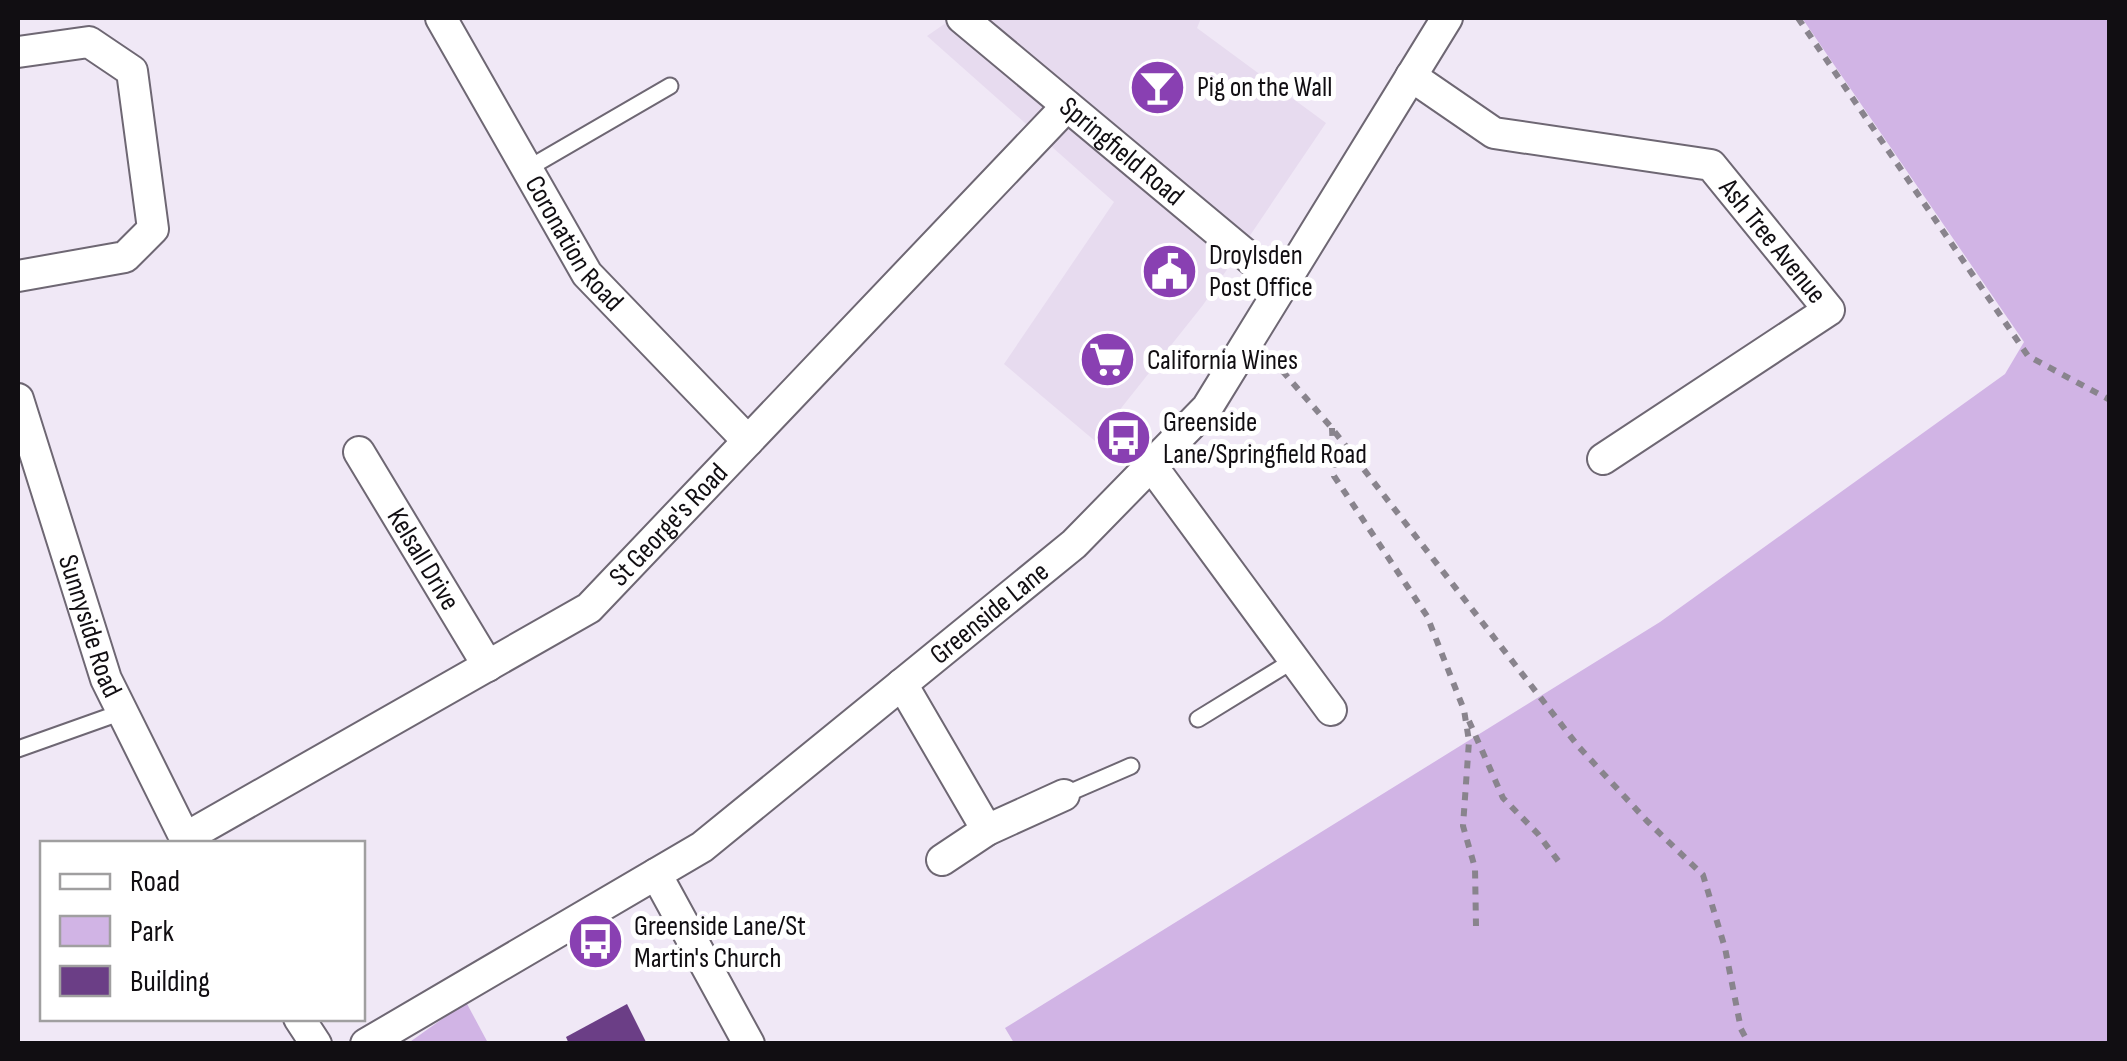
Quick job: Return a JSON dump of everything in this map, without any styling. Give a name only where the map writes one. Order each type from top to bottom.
[{"type":"street","name":"Coronation Road","points":[[441,18],[587,274],[748,441]]},
{"type":"street","name":"Springfield Road","points":[[962,18],[1282,285]]},
{"type":"street","name":"Greenside Lane","points":[[366,1044],[702,847],[1074,544],[1207,408],[1447,18]]},
{"type":"street","points":[[18,52],[90,42],[132,71],[153,229],[125,258],[18,276]]},
{"type":"street","name":"Ash Tree Avenue","points":[[1412,76],[1494,133],[1711,165],[1829,310],[1603,459]]},
{"type":"street","name":"St George's Road","points":[[186,841],[589,608],[1067,106]]},
{"type":"street","name":"Sunnyside Road","points":[[19,412],[106,679],[186,841]]},
{"type":"street","name":"Kelsall Drive","points":[[358,452],[488,666]]},
{"type":"street","points":[[1151,465],[1331,710]]},
{"type":"street","points":[[902,684],[988,830]]},
{"type":"street","points":[[942,860],[988,830],[1064,795]]},
{"type":"street","points":[[656,874],[749,1044]]},
{"type":"street","points":[[301,1021],[316,1044]]},
{"type":"lane","points":[[527,169],[670,86]]},
{"type":"lane","points":[[1198,719],[1294,660]]},
{"type":"lane","points":[[18,749],[122,712]]},
{"type":"lane","points":[[1064,795],[1131,766]]},
{"type":"path","points":[[1798,18],[2028,356],[2110,400]]},
{"type":"path","points":[[1252,336],[1332,427],[1578,746],[1702,875],[1724,948],[1741,1029],[1749,1044]]},
{"type":"path","points":[[1332,427],[1334,476],[1427,616],[1502,798],[1538,834],[1562,866]]},
{"type":"path","points":[[1464,710],[1469,741],[1463,826],[1475,868],[1476,926]]},
{"type":"shaded area","points":[[953,18],[1201,18],[1197,28],[1326,123],[1203,305],[1095,441],[1004,364],[1114,202],[927,36]]},
{"type":"green space","points":[[1802,18],[2109,18],[2109,1043],[1014,1043],[1005,1028],[1660,622],[2005,374],[2024,342]]},
{"type":"green space","points":[[466,1002],[488,1043],[407,1044]]},
{"type":"building","points":[[627,1004],[647,1044],[569,1044],[566,1037]]},
{"type":"place","name":"Pig on the Wall","points":[[1158,87]]},
{"type":"place","name":"Droylsden Post Office","points":[[1170,271]]},
{"type":"place","name":"California Wines","points":[[1108,360]]},
{"type":"place","name":"Greenside Lane/Springfield Road","points":[[1124,438]]},
{"type":"place","name":"Greenside Lane/St Martin's Church","points":[[595,942]]}]
